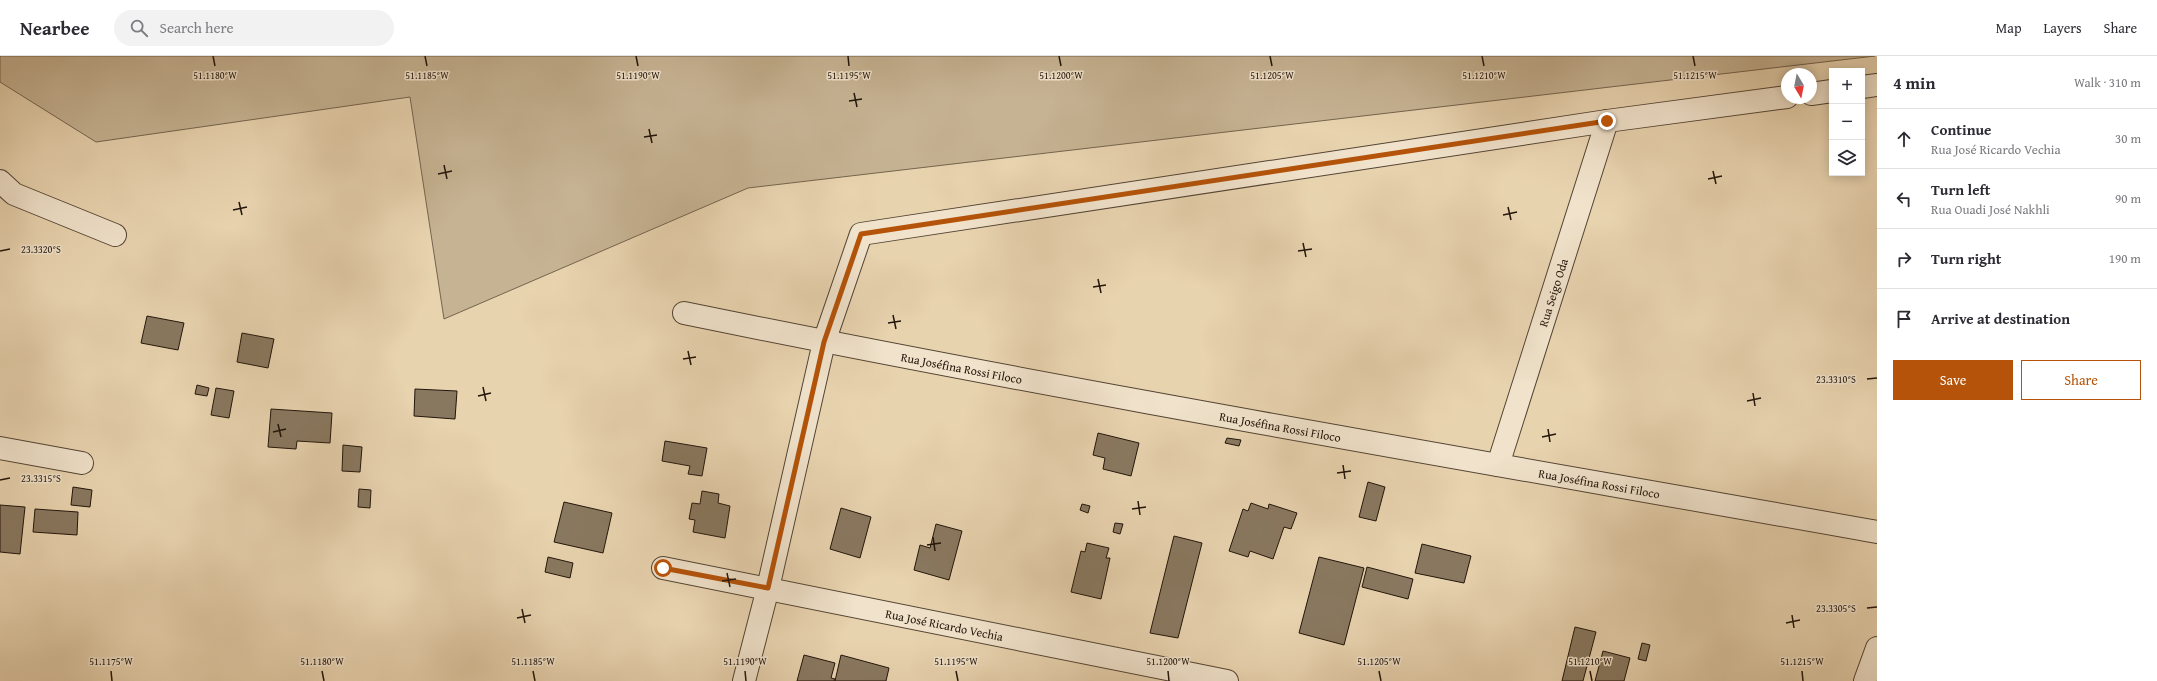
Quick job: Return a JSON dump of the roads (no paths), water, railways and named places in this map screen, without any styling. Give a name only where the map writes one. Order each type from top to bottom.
[{"type":"street","points":[[1865,87],[1877,85]]},
{"type":"street","points":[[1817,93],[1829,91]]},
{"type":"street","points":[[744,681],[768,588],[824,342],[861,234],[1607,121],[1781,98]]},
{"type":"street","name":"Rua Seigo Oda","points":[[1498,465],[1607,121]]},
{"type":"street","points":[[0,181],[14,194],[115,235]]},
{"type":"street","name":"Rua Joséfina Rossi Filoco","points":[[684,313],[824,342],[1498,465],[1877,532]]},
{"type":"street","points":[[0,448],[82,463]]},
{"type":"street","name":"Rua José Ricardo Vechia","points":[[663,568],[1227,681]]},
{"type":"street","points":[[1865,681],[1877,648]]}]
